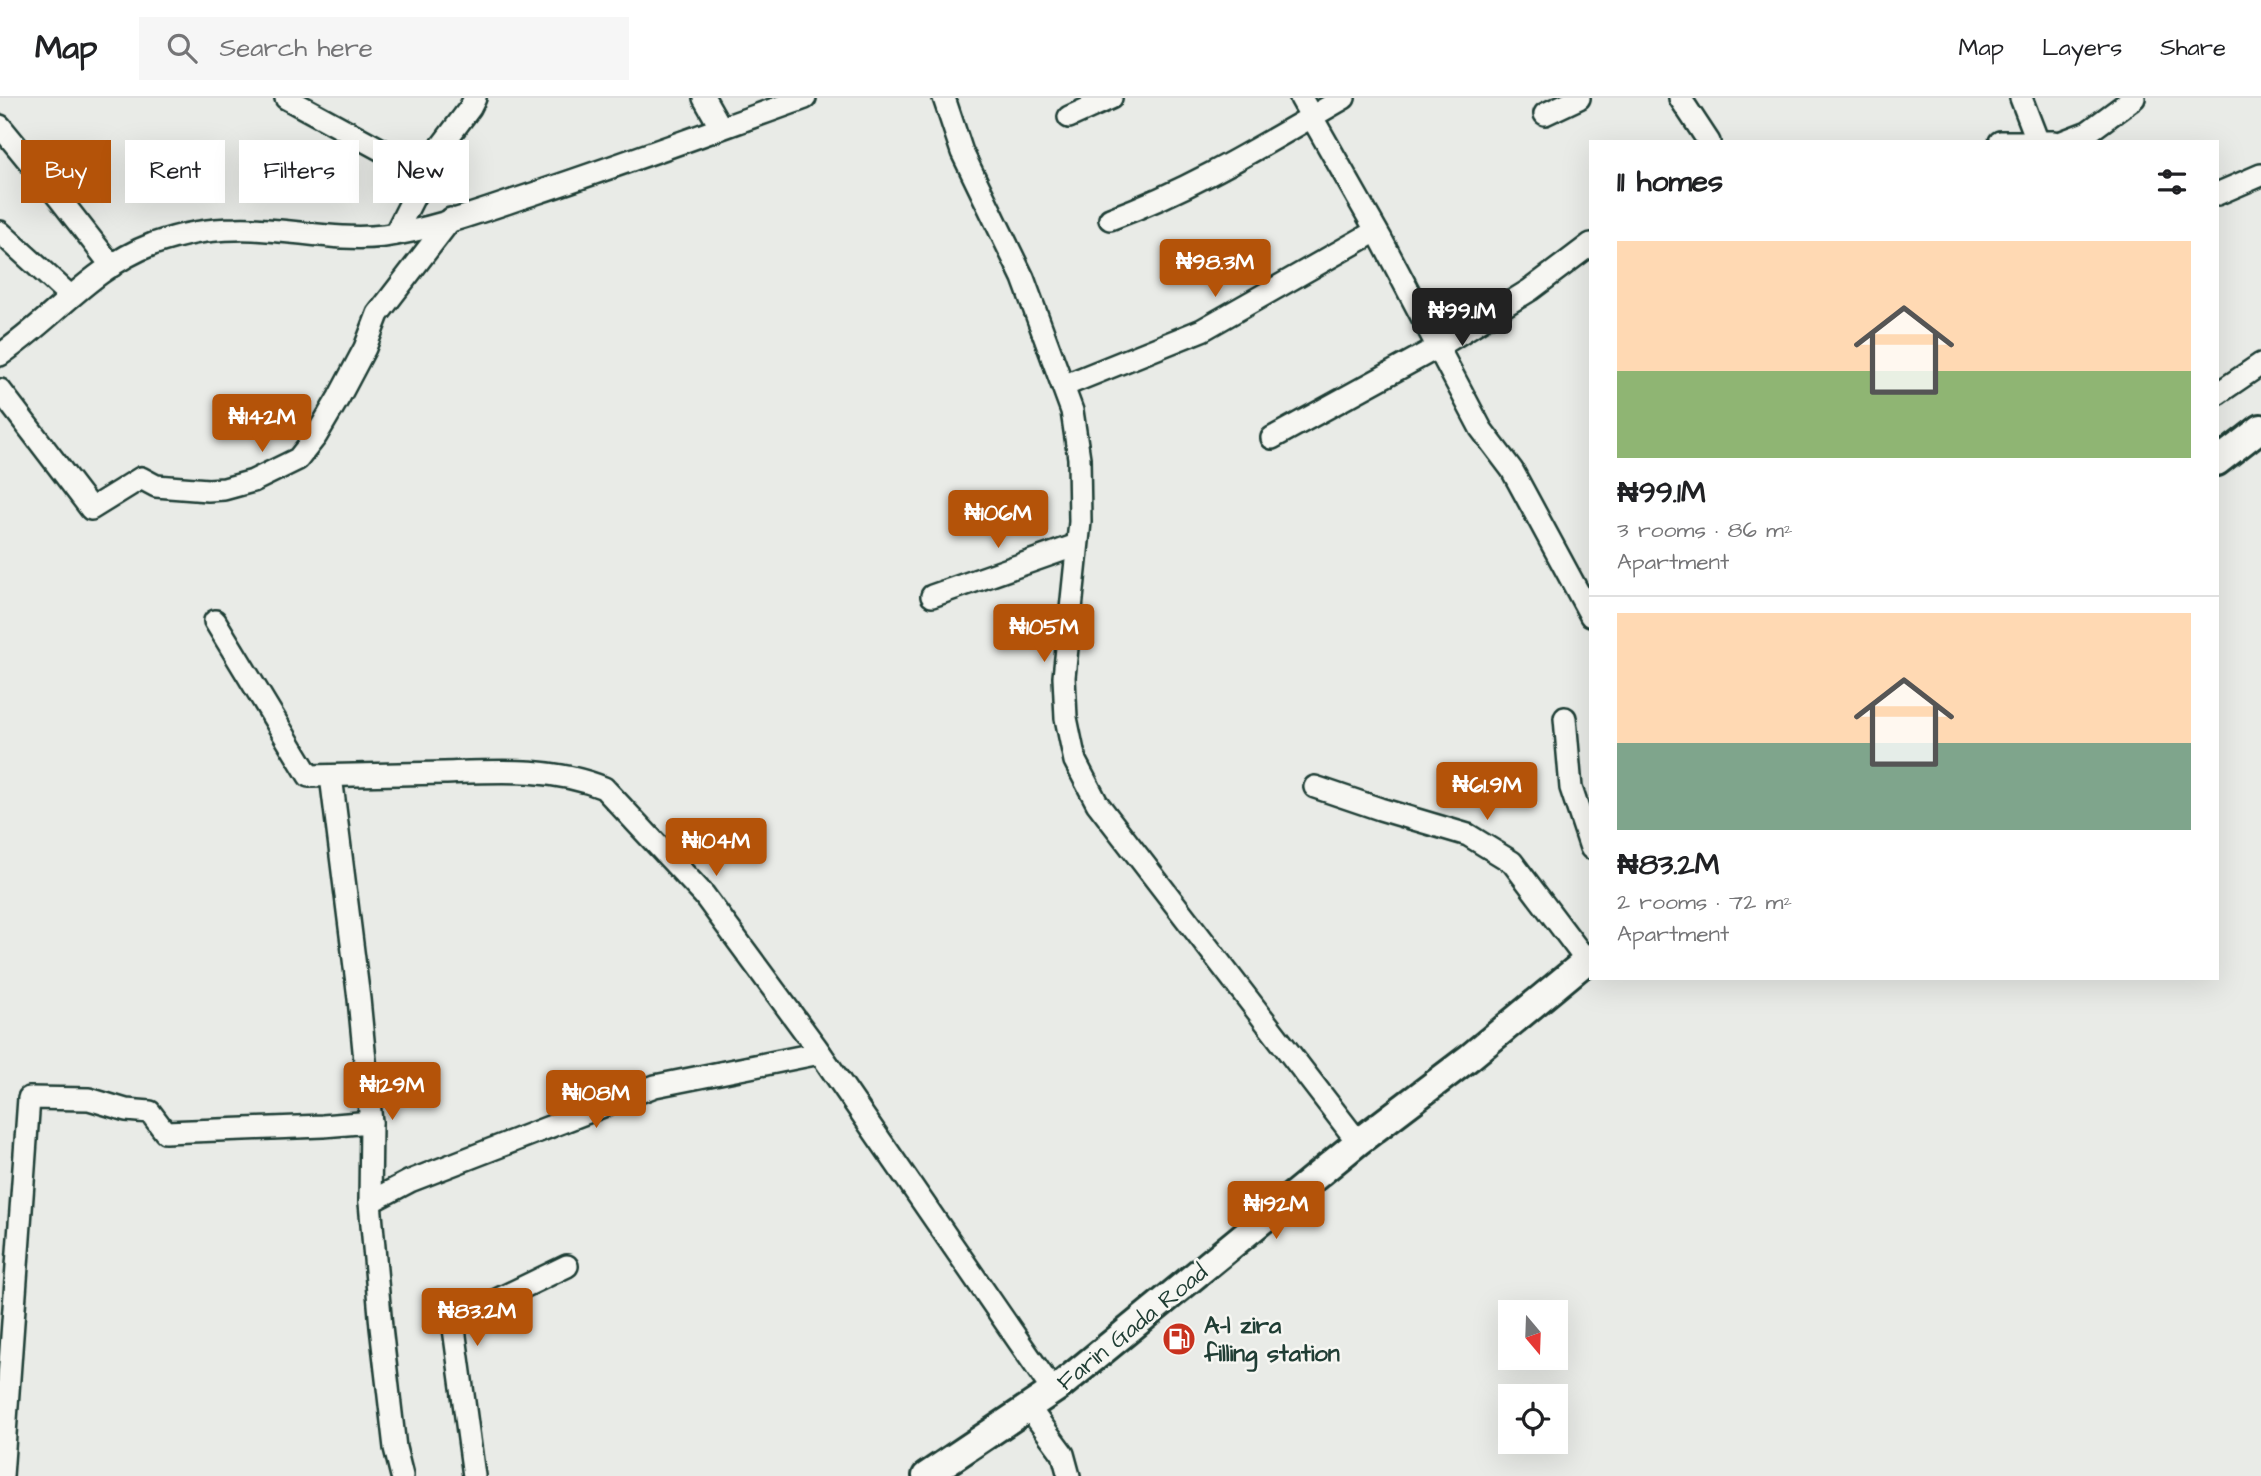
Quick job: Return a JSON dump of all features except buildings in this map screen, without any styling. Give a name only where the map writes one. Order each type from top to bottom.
[{"type":"main road","points":[[2219,460],[2261,428]]},
{"type":"main road","name":"Farin Gada Road","points":[[926,1476],[1053,1391],[1151,1314],[1358,1142],[1470,1057],[1589,959]]},
{"type":"street","points":[[286,98],[373,145]]},
{"type":"street","points":[[446,140],[475,98]]},
{"type":"street","points":[[704,98],[722,128]]},
{"type":"street","points":[[0,355],[36,329],[99,272],[152,245],[196,232],[237,228],[347,237],[395,234],[572,181],[805,98]]},
{"type":"street","points":[[944,98],[962,152],[1023,278],[1072,411],[1079,458],[1080,522],[1064,677],[1066,718],[1075,761],[1097,803],[1358,1142]]},
{"type":"street","points":[[1069,117],[1111,98]]},
{"type":"street","points":[[1110,219],[1196,183],[1306,107],[1344,98]]},
{"type":"street","points":[[1545,114],[1579,98]]},
{"type":"street","points":[[1680,98],[1708,140]]},
{"type":"street","points":[[2021,98],[2042,140]]},
{"type":"street","points":[[2067,140],[2088,132],[2134,98]]},
{"type":"street","points":[[1306,107],[1482,429],[1511,470],[1589,612]]},
{"type":"street","points":[[0,127],[60,198],[112,266]]},
{"type":"street","points":[[2219,193],[2261,175]]},
{"type":"street","points":[[395,234],[410,203]]},
{"type":"street","points":[[0,390],[91,509],[141,478],[156,486],[208,490],[224,489],[253,481],[298,459],[317,436],[365,348],[378,314],[452,219]]},
{"type":"street","points":[[1063,386],[1202,330],[1376,231]]},
{"type":"street","points":[[0,232],[70,296]]},
{"type":"street","points":[[1272,438],[1438,346],[1530,290],[1589,246]]},
{"type":"street","points":[[2219,393],[2261,364]]},
{"type":"street","points":[[932,596],[1077,545]]},
{"type":"street","points":[[215,621],[309,776],[519,771],[560,775],[604,788],[704,895],[820,1053],[1053,1391]]},
{"type":"street","points":[[1564,718],[1571,788],[1589,842]]},
{"type":"street","points":[[331,776],[359,999],[371,1122],[370,1202],[381,1327],[395,1448],[402,1476]]},
{"type":"street","points":[[1315,787],[1468,835],[1512,862],[1589,959]]},
{"type":"street","points":[[370,1202],[410,1181],[655,1086],[820,1053]]},
{"type":"street","points":[[1,1475],[29,1098],[89,1099],[125,1110],[149,1112],[165,1132],[371,1122]]},
{"type":"street","points":[[474,1476],[453,1321],[568,1266]]},
{"type":"street","points":[[1029,1408],[1063,1454],[1069,1476]]},
{"type":"place","name":"A-l zira filling station","points":[[1179,1339]]}]
